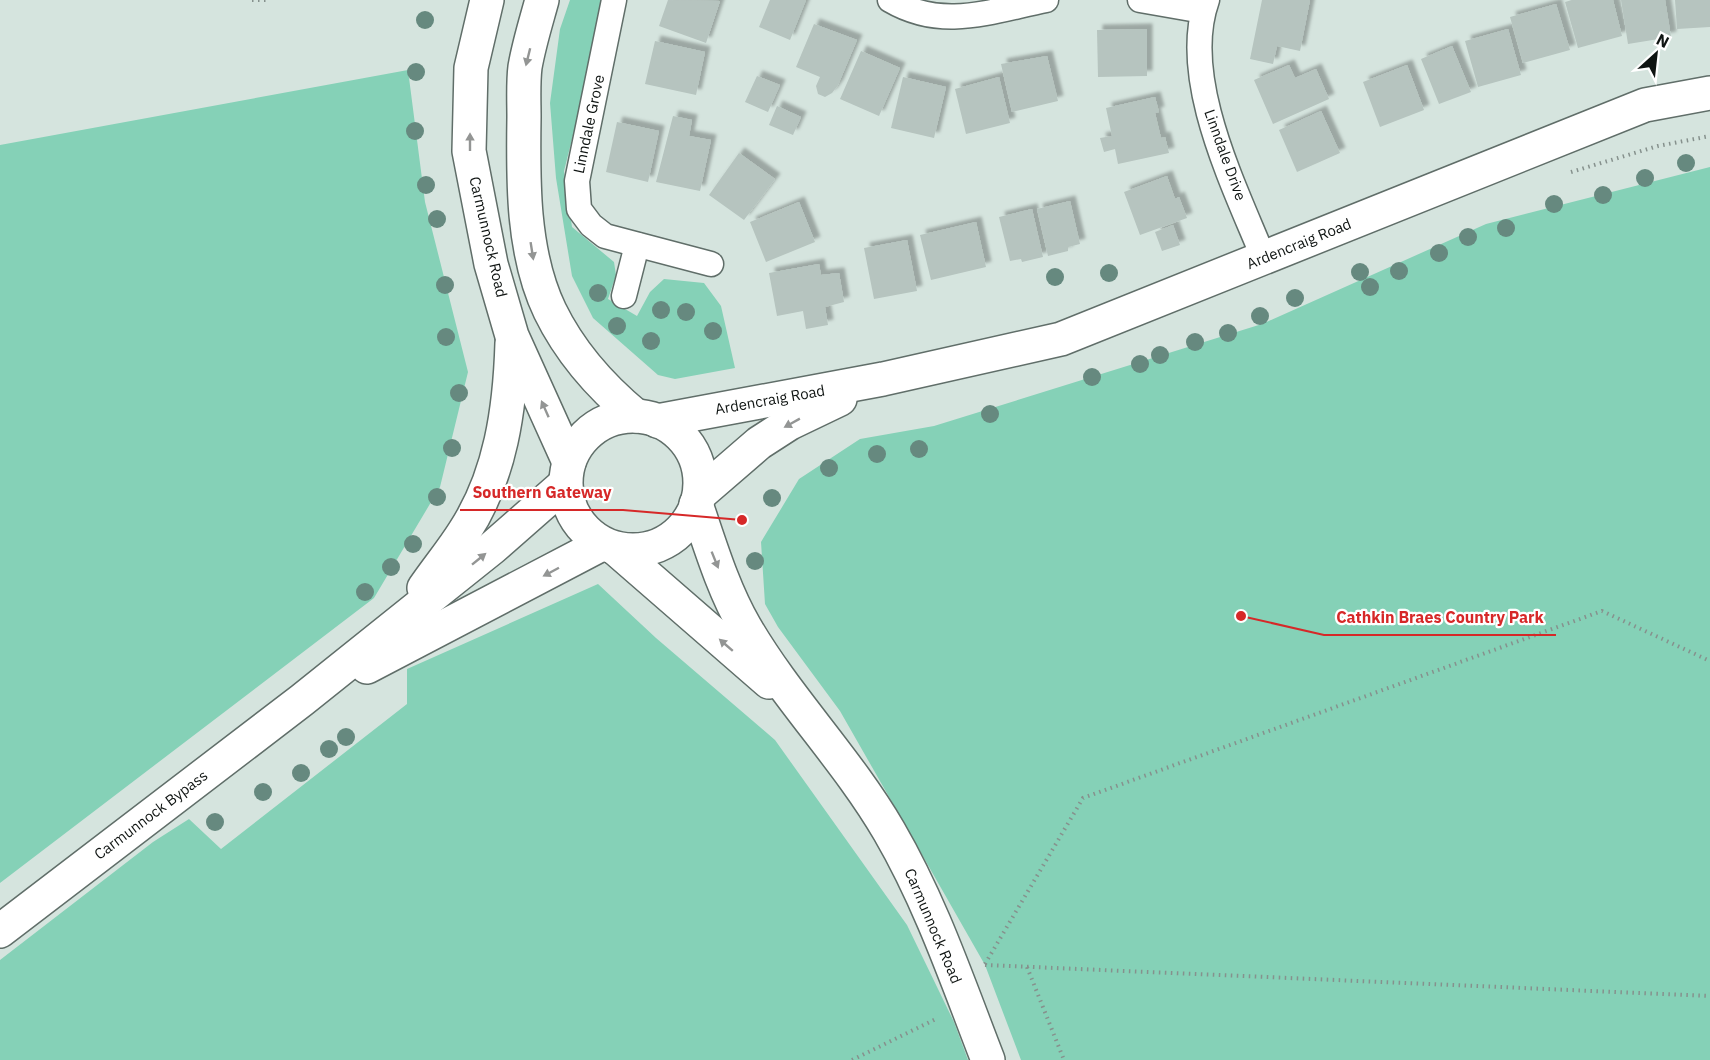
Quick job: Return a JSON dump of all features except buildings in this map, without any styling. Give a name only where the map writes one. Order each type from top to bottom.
[{"type":"main road","name":"Carmunnock Road","points":[[487,0],[471,68],[469,152],[492,264],[512,336],[567,473]]},
{"type":"main road","points":[[542,0],[525,68],[524,157],[527,217],[535,267],[549,309],[571,348],[612,397],[677,433],[692,450],[700,472],[698,499],[692,516],[678,534],[659,546],[637,550],[609,546],[580,525],[569,505],[567,473],[579,443],[595,428],[615,419],[647,418]]},
{"type":"main road","name":"Ardencraig Road","points":[[647,418],[882,379],[1061,339],[1645,105],[1710,93]]},
{"type":"main road","points":[[398,623],[465,531],[484,495],[506,427],[512,336]]},
{"type":"main road","name":"Ardencraig Road","points":[[698,499],[759,443],[790,423],[882,379]]},
{"type":"main road","name":"Carmunnock Bypass","points":[[0,931],[302,700],[398,623],[567,473]]},
{"type":"main road","name":"Carmunnock Road","points":[[698,499],[710,547],[744,626],[802,711],[847,766],[889,830],[922,893],[988,1060]]},
{"type":"main road","name":"Carmunnock Road","points":[[609,546],[802,711]]},
{"type":"main road","name":"Carmunnock Bypass","points":[[302,700],[609,546]]},
{"type":"street","name":"Linndale Grove","points":[[614,0],[577,181],[579,209],[591,225],[606,236],[711,264]]},
{"type":"street","points":[[890,0],[928,16],[951,18],[962,18],[1011,3],[1046,0]]},
{"type":"street","name":"Linndale Drive","points":[[1140,0],[1205,6],[1200,47],[1202,87],[1213,131],[1264,259]]},
{"type":"street","points":[[624,296],[638,245]]},
{"type":"path","points":[[252,0],[270,0]]},
{"type":"path","points":[[852,1060],[963,996],[985,965],[1083,798],[1602,611],[1710,661]]},
{"type":"path","points":[[985,965],[1710,996]]},
{"type":"path","points":[[1027,967],[1064,1060]]},
{"type":"green space","points":[[570,0],[607,0],[564,171],[572,227],[614,262],[616,275],[608,299],[637,316],[650,292],[664,279],[704,283],[721,306],[735,368],[675,379],[658,375],[593,318],[572,276],[556,178],[550,103],[560,29]]},
{"type":"green space","points":[[408,70],[425,202],[468,372],[440,487],[374,598],[0,883],[0,145]]},
{"type":"green space","points":[[1710,167],[1710,1060],[1021,1060],[985,965],[840,711],[778,627],[765,604],[761,542],[799,479],[860,439],[934,426],[1262,324],[1486,224]]},
{"type":"green space","points":[[598,584],[656,638],[775,740],[907,925],[954,1022],[968,1060],[0,1060],[0,960],[153,842],[189,819],[221,849],[407,704],[407,669]]},
{"type":"place","name":"Southern Gateway","points":[[742,520]]},
{"type":"place","name":"Cathkin Braes Country Park","points":[[1241,616]]}]
